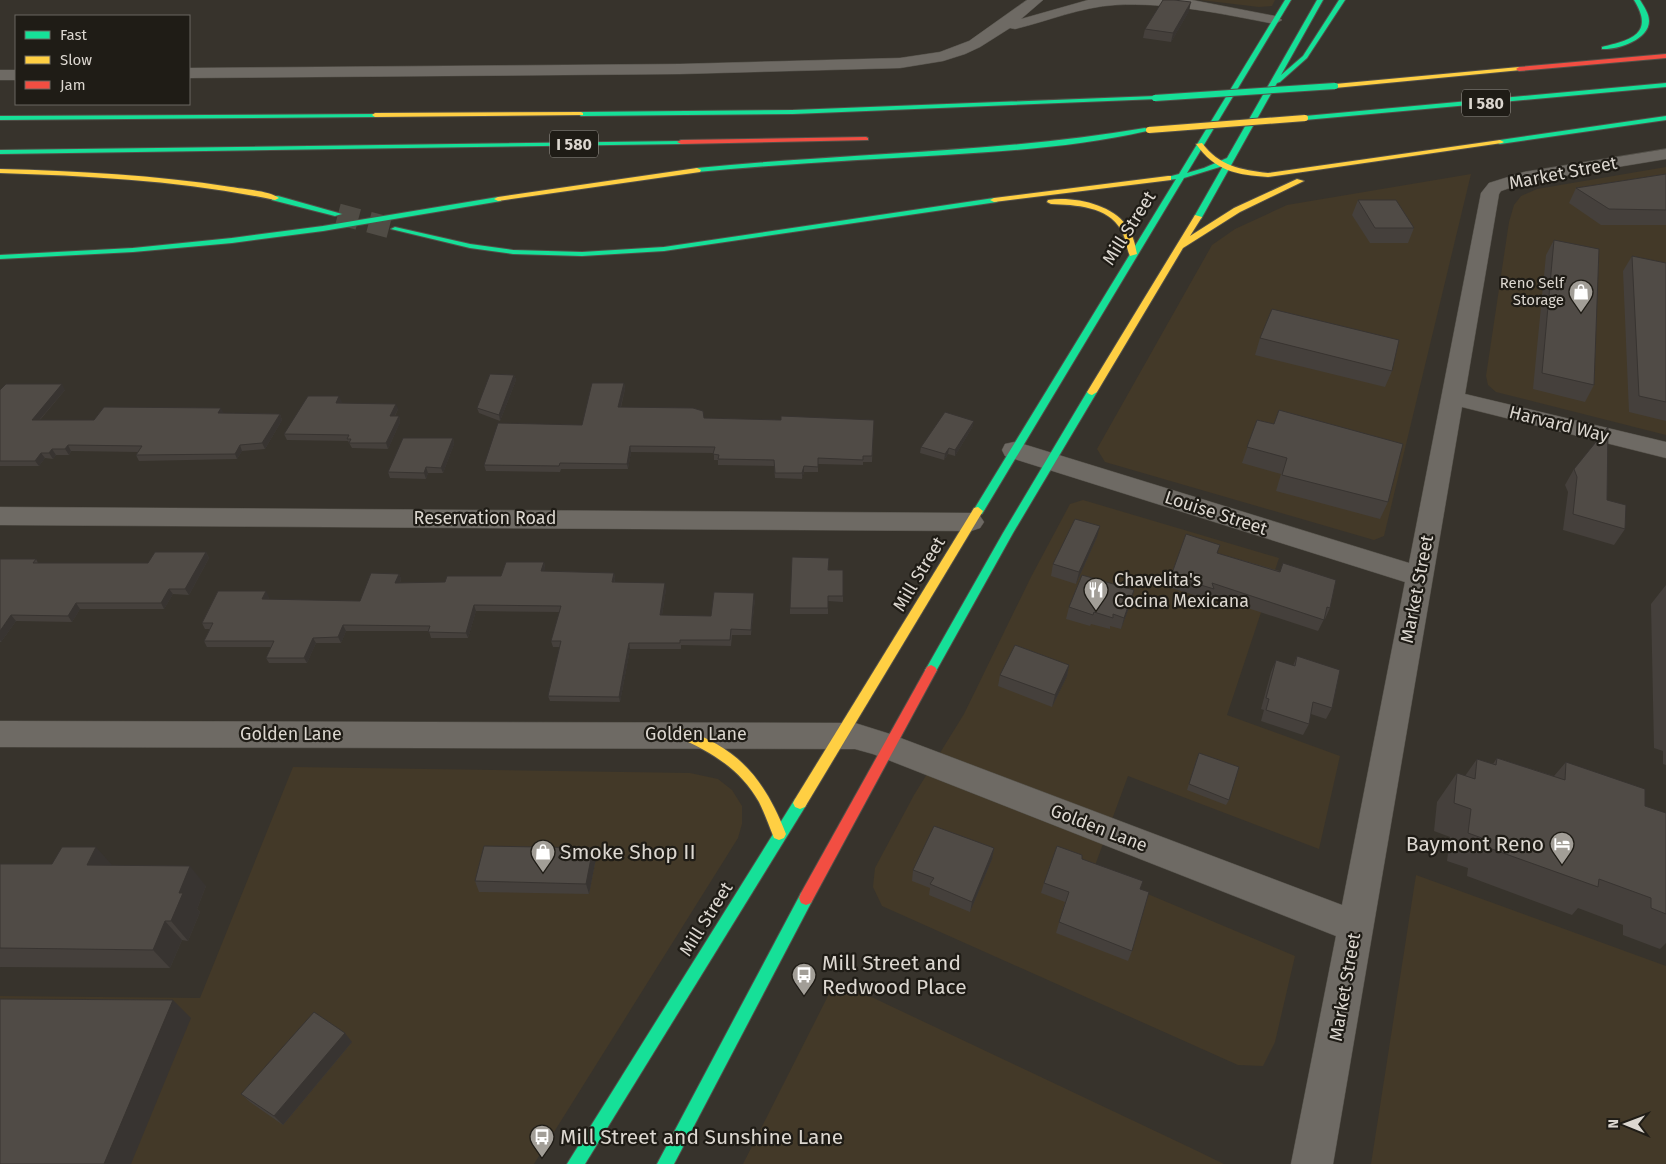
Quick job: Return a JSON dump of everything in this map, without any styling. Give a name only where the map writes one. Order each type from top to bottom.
[{"type":"main road","name":"Mill Street","points":[[575,1164],[842,734],[1288,0]]},
{"type":"main road","points":[[665,1164],[800,909],[1050,461],[1179,247],[1226,164],[1278,81],[1320,0]]},
{"type":"main road","points":[[1278,81],[1306,57],[1342,0]]},
{"type":"main road","points":[[1588,50],[1621,45],[1649,34],[1653,29],[1655,19],[1648,8],[1637,0]]},
{"type":"main road","points":[[1417,80],[1465,73],[1569,53]]},
{"type":"main road","name":"I 580","points":[[0,118],[793,112],[1155,98],[1417,80],[1666,56]]},
{"type":"main road","name":"I 580","points":[[1004,136],[1147,130],[1305,118],[1508,101],[1666,85]]},
{"type":"main road","points":[[103,105],[170,116]]},
{"type":"main road","points":[[1200,144],[1206,155],[1226,164],[1251,174],[1278,176],[1666,118]]},
{"type":"main road","points":[[0,257],[104,253],[218,242],[308,231],[659,175],[778,163],[1038,147],[1111,138],[1147,130]]},
{"type":"main road","name":"I 580","points":[[0,152],[876,139]]},
{"type":"main road","points":[[1179,247],[1220,218],[1266,194],[1326,173],[1374,161]]},
{"type":"main road","points":[[395,229],[470,246],[513,252],[559,254],[623,252],[704,244],[850,220],[994,202],[1091,186],[1180,177],[1226,164]]},
{"type":"main road","points":[[0,171],[99,174],[173,180],[261,195],[338,214]]},
{"type":"main road","points":[[994,202],[1060,202],[1082,204],[1103,211],[1124,225],[1129,232],[1133,254]]},
{"type":"main road","points":[[683,734],[720,749],[750,775],[768,804],[779,834]]},
{"type":"street","points":[[984,40],[1036,0]]},
{"type":"street","points":[[1095,0],[1186,3],[1275,20]]},
{"type":"street","points":[[190,73],[626,69],[885,64],[948,56],[1024,21],[1061,10],[1096,3],[1131,0]]},
{"type":"street","points":[[0,75],[15,75]]},
{"type":"street","name":"Market Street","points":[[1312,1164],[1490,193],[1501,184],[1524,177],[1666,154]]},
{"type":"street","name":"Harvard Way","points":[[1452,398],[1666,450]]},
{"type":"street","name":"Louise Street","points":[[1014,450],[1419,576]]},
{"type":"street","name":"Reservation Road","points":[[0,516],[971,522]]},
{"type":"street","name":"Golden Lane","points":[[0,734],[842,734],[868,739],[890,747],[1356,927]]},
{"type":"shaded area","points":[[1200,0],[1275,0],[1272,6],[1259,7]]},
{"type":"shaded area","name":"Reno Self Storage","points":[[1666,167],[1666,435],[1496,392],[1488,385],[1486,376],[1509,222],[1514,205],[1521,196],[1537,189]]},
{"type":"shaded area","points":[[1471,174],[1384,536],[1374,540],[1105,462],[1097,449],[1212,245],[1235,229],[1287,205]]},
{"type":"shaded area","points":[[1083,500],[1279,558],[1227,715],[1340,756],[1319,849],[1128,776],[1093,871],[1295,956],[1275,1042],[1263,1066],[1238,1065],[882,906],[873,887],[875,868],[914,795],[964,714],[1031,577],[1070,504]]},
{"type":"shaded area","points":[[293,767],[690,773],[718,779],[732,790],[742,806],[742,824],[738,838],[534,1164],[0,1164],[0,996],[200,998]]},
{"type":"shaded area","points":[[1416,875],[1666,966],[1666,1164],[1371,1164]]},
{"type":"shaded area","points":[[846,985],[1224,1164],[743,1164],[831,990]]},
{"type":"building","points":[[1163,0],[1191,2],[1173,33],[1145,29]]},
{"type":"building","points":[[1666,174],[1666,210],[1609,209],[1576,188]]},
{"type":"building","points":[[1358,200],[1396,200],[1414,228],[1375,228]]},
{"type":"building","points":[[1554,240],[1599,249],[1594,385],[1542,373]]},
{"type":"building","points":[[1632,256],[1666,263],[1666,402],[1639,396]]},
{"type":"building","points":[[1272,309],[1399,340],[1392,371],[1260,338]]},
{"type":"building","points":[[490,374],[514,375],[499,415],[477,408]]},
{"type":"building","points":[[592,383],[624,383],[618,407],[693,408],[703,411],[704,418],[781,420],[781,416],[874,420],[872,456],[863,456],[863,460],[818,458],[818,467],[804,466],[802,473],[775,473],[774,460],[718,459],[719,455],[713,454],[715,447],[630,446],[627,464],[560,463],[559,466],[484,465],[498,423],[582,425]]},
{"type":"building","points":[[6,384],[62,384],[32,420],[94,420],[104,407],[221,408],[218,413],[280,414],[262,443],[240,445],[235,454],[136,455],[142,446],[68,445],[65,449],[52,449],[49,453],[41,453],[35,461],[0,461],[0,390]]},
{"type":"building","points":[[308,396],[339,396],[336,403],[396,404],[390,416],[399,416],[386,443],[349,443],[351,439],[347,439],[349,435],[284,434]]},
{"type":"building","points":[[1279,410],[1403,444],[1388,502],[1282,475],[1287,458],[1247,447],[1257,420],[1274,424]]},
{"type":"building","points":[[945,412],[974,421],[955,450],[949,448],[945,454],[921,447]]},
{"type":"building","points":[[1608,427],[1607,500],[1626,505],[1625,529],[1573,514],[1577,477],[1574,469]]},
{"type":"building","points":[[403,438],[453,438],[441,468],[426,467],[424,473],[388,472]]},
{"type":"building","points":[[1075,519],[1100,526],[1079,572],[1053,564]]},
{"type":"building","points":[[1186,534],[1220,545],[1217,553],[1280,572],[1283,563],[1336,580],[1330,608],[1327,607],[1324,620],[1212,583],[1214,589],[1171,576]]},
{"type":"building","points":[[155,552],[206,552],[185,589],[169,589],[161,603],[76,603],[68,616],[11,615],[0,631],[0,559],[36,559],[33,563],[148,563]]},
{"type":"building","points":[[792,557],[829,558],[828,570],[843,570],[843,596],[828,596],[828,608],[790,608]]},
{"type":"building","points":[[506,562],[544,562],[541,571],[614,573],[612,582],[665,583],[660,615],[711,616],[714,592],[754,593],[751,630],[731,629],[730,640],[680,640],[680,643],[629,643],[619,697],[548,696],[561,641],[551,641],[561,606],[474,605],[466,633],[428,632],[430,626],[343,625],[338,637],[313,638],[304,658],[266,658],[274,641],[204,641],[213,623],[202,623],[218,591],[266,591],[262,599],[360,601],[371,573],[399,574],[395,583],[445,582],[447,576],[501,576]]},
{"type":"building","points":[[1082,575],[1134,590],[1124,618],[1113,614],[1113,618],[1094,612],[1093,615],[1069,607]]},
{"type":"building","points":[[1015,645],[1069,665],[1055,695],[1000,675]]},
{"type":"building","points":[[1297,656],[1340,670],[1332,708],[1313,702],[1309,724],[1266,710],[1269,699],[1266,698],[1276,660],[1295,666]]},
{"type":"building","points":[[1199,753],[1239,767],[1229,800],[1189,784]]},
{"type":"building","points":[[1497,758],[1565,780],[1566,762],[1645,789],[1645,806],[1666,813],[1666,914],[1651,908],[1651,898],[1599,879],[1598,887],[1489,848],[1490,841],[1468,833],[1471,809],[1454,803],[1457,773],[1475,779],[1477,759],[1496,765]]},
{"type":"building","points":[[934,826],[994,848],[972,902],[930,884],[934,878],[913,870]]},
{"type":"building","points":[[484,846],[593,848],[586,884],[475,881]]},
{"type":"building","points":[[1057,846],[1082,855],[1082,859],[1143,881],[1140,889],[1149,892],[1132,951],[1059,922],[1069,892],[1044,883]]},
{"type":"building","points":[[62,847],[96,847],[87,865],[190,866],[179,893],[183,893],[171,921],[165,921],[153,950],[0,948],[0,864],[52,864]]},
{"type":"building","points":[[0,999],[173,1000],[104,1164],[0,1164]]},
{"type":"building","points":[[314,1012],[345,1033],[274,1116],[241,1094]]},
{"type":"tunnel","points":[[338,214],[395,229]]},
{"type":"traffic: fast","points":[[978,511],[1288,0]]},
{"type":"traffic: fast","points":[[1198,217],[1320,0]]},
{"type":"traffic: fast","points":[[1278,81],[1305,57],[1342,0]]},
{"type":"traffic: fast","points":[[1604,48],[1634,39],[1641,34],[1645,28],[1646,20],[1644,11],[1637,0]]},
{"type":"traffic: fast","points":[[1305,118],[1666,85]]},
{"type":"traffic: fast","points":[[1155,98],[1335,86]]},
{"type":"traffic: fast","points":[[581,114],[793,112],[1155,98]]},
{"type":"traffic: fast","points":[[0,118],[375,115]]},
{"type":"traffic: fast","points":[[1500,142],[1666,118]]},
{"type":"traffic: fast","points":[[697,170],[1034,146],[1145,130]]},
{"type":"traffic: fast","points":[[0,152],[681,142]]},
{"type":"traffic: fast","points":[[1168,178],[1200,172],[1229,160]]},
{"type":"traffic: fast","points":[[275,198],[338,214]]},
{"type":"traffic: fast","points":[[0,257],[133,250],[232,241],[323,229],[498,199]]},
{"type":"traffic: fast","points":[[395,229],[470,246],[513,252],[582,254],[664,249],[994,200]]},
{"type":"traffic: fast","points":[[931,670],[1008,533],[1092,392]]},
{"type":"traffic: fast","points":[[575,1164],[800,803]]},
{"type":"traffic: fast","points":[[665,1164],[806,898]]},
{"type":"traffic: slow","points":[[1335,86],[1519,69]]},
{"type":"traffic: slow","points":[[375,115],[581,114]]},
{"type":"traffic: slow","points":[[1149,130],[1305,118]]},
{"type":"traffic: slow","points":[[1200,144],[1213,159],[1229,168],[1248,173],[1268,175],[1500,142]]},
{"type":"traffic: slow","points":[[498,199],[697,170]]},
{"type":"traffic: slow","points":[[0,171],[103,175],[172,181],[207,185],[275,198]]},
{"type":"traffic: slow","points":[[994,200],[1168,178]]},
{"type":"traffic: slow","points":[[1179,247],[1237,210],[1300,181]]},
{"type":"traffic: slow","points":[[1051,202],[1080,204],[1105,211],[1124,227],[1130,239],[1133,254]]},
{"type":"traffic: slow","points":[[1092,392],[1198,217]]},
{"type":"traffic: slow","points":[[800,803],[978,511]]},
{"type":"traffic: slow","points":[[683,734],[718,751],[744,772],[755,784],[764,799],[779,834]]},
{"type":"traffic: jam","points":[[1519,69],[1666,56]]},
{"type":"traffic: jam","points":[[681,142],[866,139]]},
{"type":"traffic: jam","points":[[806,898],[931,670]]},
{"type":"place","name":"Reno Self Storage","points":[[1581,313]]},
{"type":"place","name":"Chavelita's Cocina Mexicana","points":[[1096,611]]},
{"type":"place","name":"Baymont Reno","points":[[1562,865]]},
{"type":"place","name":"Smoke Shop II","points":[[543,873]]},
{"type":"place","name":"Mill Street and Redwood Place","points":[[804,996]]},
{"type":"place","name":"Mill Street and Sunshine Lane","points":[[542,1158]]}]
